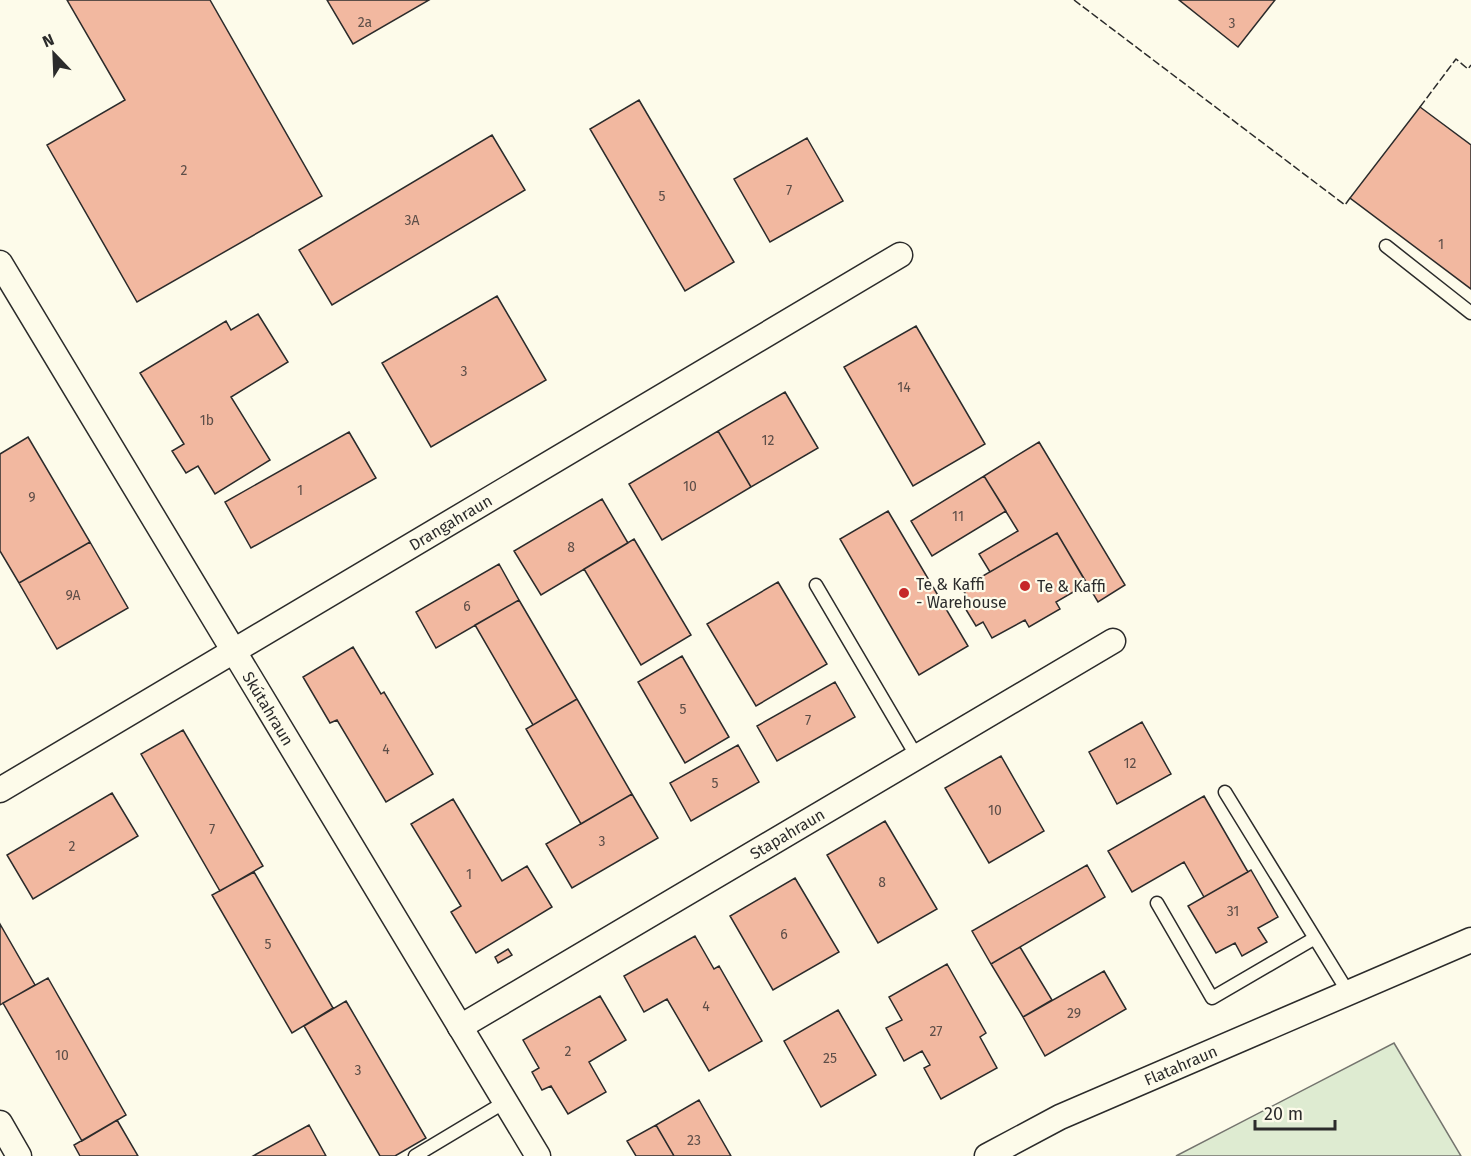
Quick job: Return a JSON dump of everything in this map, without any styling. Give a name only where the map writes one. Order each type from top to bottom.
[{"type":"street","name":"Drangahraun","points":[[0,790],[900,255]]},
{"type":"street","name":"Skútahraun","points":[[0,263],[538,1156]]},
{"type":"street","name":"Stapahraun","points":[[460,1027],[1113,641]]},
{"type":"street","name":"Flatahraun","points":[[987,1156],[1060,1117],[1471,940]]},
{"type":"street","points":[[0,1123],[20,1156]]},
{"type":"lane","points":[[1386,246],[1471,313]]},
{"type":"lane","points":[[816,585],[917,757]]},
{"type":"lane","points":[[1225,792],[1348,992]]},
{"type":"lane","points":[[1156,903],[1212,998],[1315,938]]},
{"type":"lane","points":[[415,1156],[505,1102]]},
{"type":"green space","points":[[1394,1043],[1461,1156],[1176,1156]]},
{"type":"building","points":[[67,0],[210,0],[322,196],[137,302],[47,145],[125,100]]},
{"type":"building","points":[[327,0],[429,0],[353,44]]},
{"type":"building","points":[[1179,0],[1275,0],[1238,47]]},
{"type":"building","points":[[639,100],[734,262],[685,291],[590,129]]},
{"type":"building","points":[[1420,107],[1471,145],[1471,289],[1350,198]]},
{"type":"building","points":[[492,135],[525,190],[332,305],[299,250]]},
{"type":"building","points":[[807,138],[843,201],[770,242],[734,179]]},
{"type":"building","points":[[497,296],[546,380],[431,447],[382,363]]},
{"type":"building","points":[[258,314],[288,362],[231,397],[270,460],[215,494],[198,466],[186,473],[172,451],[184,444],[140,373],[226,321],[231,330]]},
{"type":"building","points":[[916,326],[985,444],[913,486],[844,367]]},
{"type":"building","points":[[785,392],[818,448],[751,487],[718,431]]},
{"type":"building","points":[[718,431],[751,487],[662,540],[629,484]]},
{"type":"building","points":[[349,432],[376,478],[251,548],[225,502]]},
{"type":"building","points":[[28,437],[90,542],[19,583],[0,551],[0,454]]},
{"type":"building","points":[[1039,442],[1125,585],[1098,602],[1057,533],[990,572],[979,554],[1018,531],[984,476]]},
{"type":"building","name":"Te & Kaffi - Warehouse","points":[[984,476],[1006,511],[932,556],[911,521]]},
{"type":"building","points":[[602,499],[628,543],[541,595],[514,551]]},
{"type":"building","name":"Te & Kaffi - Warehouse","points":[[888,511],[968,646],[919,675],[840,539]]},
{"type":"building","name":"Te & Kaffi","points":[[1057,533],[1087,584],[1056,602],[1060,609],[1029,627],[1025,620],[992,638],[983,622],[976,626],[962,603],[969,600],[962,588]]},
{"type":"building","points":[[634,539],[691,635],[641,665],[584,569]]},
{"type":"building","points":[[90,542],[128,608],[57,649],[19,583]]},
{"type":"building","points":[[499,564],[519,600],[436,648],[416,612]]},
{"type":"building","points":[[778,582],[827,664],[756,706],[707,624]]},
{"type":"building","points":[[519,600],[577,699],[533,725],[475,625]]},
{"type":"building","points":[[353,647],[381,694],[384,692],[433,774],[386,802],[337,720],[330,723],[303,677]]},
{"type":"building","points":[[682,656],[729,737],[685,763],[638,682]]},
{"type":"building","points":[[835,682],[855,717],[777,761],[757,726]]},
{"type":"building","points":[[577,699],[632,794],[581,824],[526,729]]},
{"type":"building","points":[[1142,722],[1171,774],[1117,804],[1089,752]]},
{"type":"building","points":[[183,730],[263,866],[220,891],[141,754]]},
{"type":"building","points":[[738,745],[759,782],[691,821],[670,783]]},
{"type":"building","points":[[1001,756],[1044,831],[989,863],[945,788]]},
{"type":"building","points":[[112,793],[138,836],[33,899],[7,855]]},
{"type":"building","points":[[632,794],[658,838],[572,888],[546,844]]},
{"type":"building","points":[[1204,796],[1248,872],[1204,897],[1184,862],[1132,892],[1108,851]]},
{"type":"building","points":[[453,799],[502,881],[527,866],[552,907],[476,953],[451,912],[461,906],[411,824]]},
{"type":"building","points":[[885,821],[937,909],[878,943],[827,855]]},
{"type":"building","points":[[1087,865],[1105,897],[991,964],[972,931]]},
{"type":"building","points":[[1251,870],[1278,917],[1258,928],[1267,942],[1242,956],[1235,943],[1216,953],[1188,906]]},
{"type":"building","points":[[254,872],[333,1008],[292,1033],[212,895]]},
{"type":"building","points":[[795,878],[839,952],[773,990],[730,916]]},
{"type":"building","points":[[0,924],[35,985],[0,1005]]},
{"type":"building","points":[[695,936],[714,969],[719,966],[762,1041],[709,1071],[667,999],[644,1012],[624,976]]},
{"type":"building","points":[[1020,947],[1052,1000],[1023,1017],[991,964]]},
{"type":"building","points":[[508,949],[512,955],[498,963],[495,957]]},
{"type":"building","points":[[947,964],[986,1033],[980,1037],[997,1068],[941,1099],[924,1068],[930,1065],[922,1051],[904,1061],[886,1028],[902,1020],[889,997]]},
{"type":"building","points":[[1104,971],[1126,1009],[1045,1056],[1023,1017]]},
{"type":"building","points":[[48,978],[126,1115],[82,1141],[3,1003]]},
{"type":"building","points":[[600,996],[626,1040],[589,1062],[606,1092],[568,1114],[551,1086],[542,1090],[532,1072],[539,1068],[523,1040]]},
{"type":"building","points":[[346,1001],[426,1138],[395,1156],[380,1156],[304,1026]]},
{"type":"building","points":[[838,1010],[876,1075],[821,1107],[784,1041]]},
{"type":"building","points":[[699,1100],[731,1156],[674,1156],[656,1125]]},
{"type":"building","points":[[117,1120],[138,1156],[80,1156],[74,1145]]},
{"type":"building","points":[[309,1125],[326,1156],[253,1156]]},
{"type":"building","points":[[656,1125],[674,1156],[636,1156],[627,1141]]},
{"type":"fence","points":[[1074,0],[1345,205],[1350,198]]},
{"type":"fence","points":[[1420,107],[1456,59],[1468,69],[1471,65]]},
{"type":"place","name":"Te & Kaffi","points":[[1025,586]]},
{"type":"place","name":"Te & Kaffi - Warehouse","points":[[904,593]]}]
